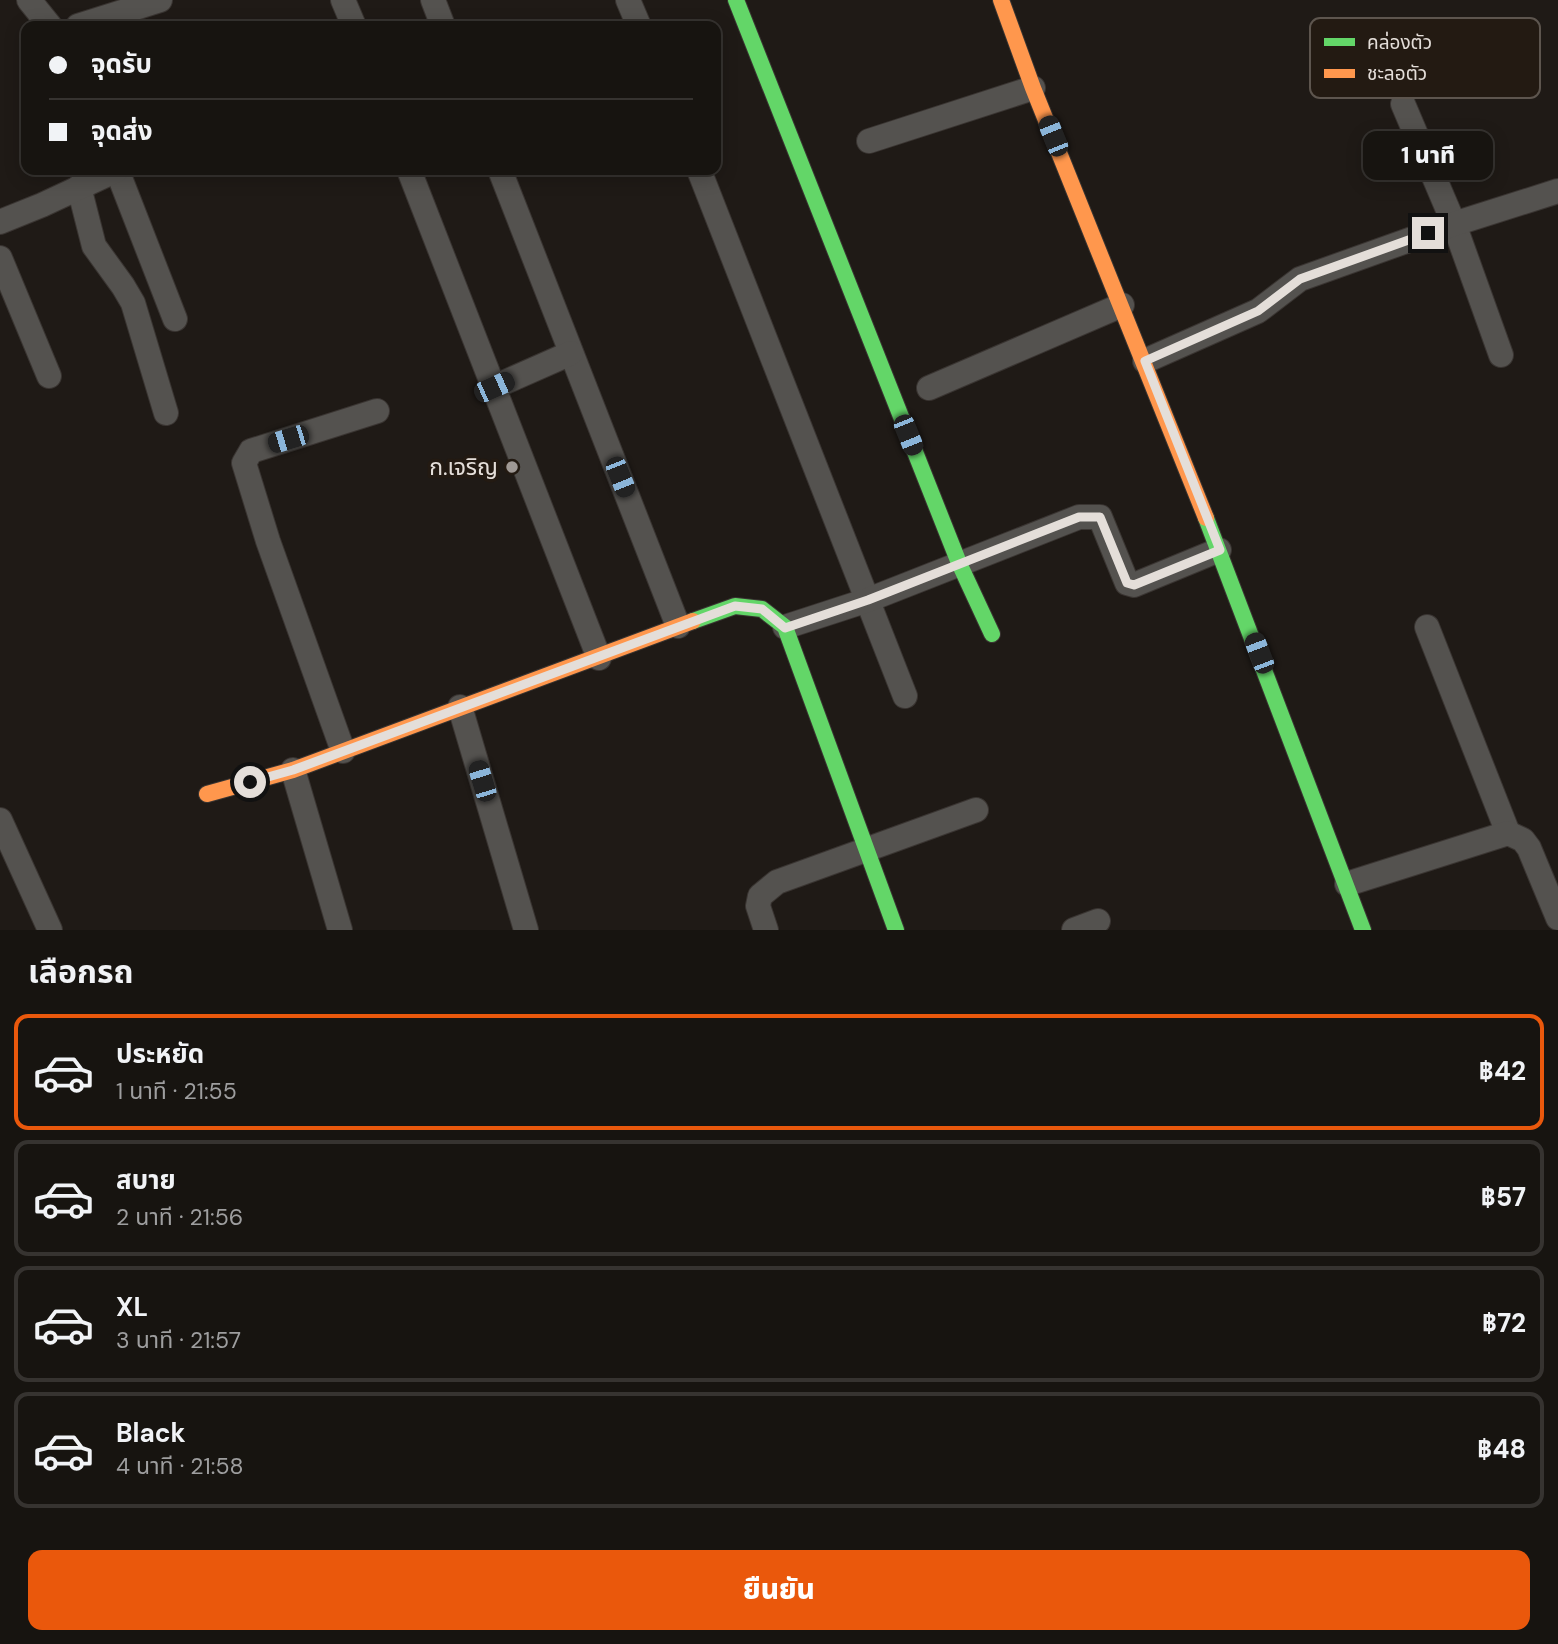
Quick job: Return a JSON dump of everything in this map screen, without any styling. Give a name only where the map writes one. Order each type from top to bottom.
[{"type":"street","points":[[29,0],[46,21]]},
{"type":"street","points":[[94,21],[160,0]]},
{"type":"street","points":[[344,0],[352,21]]},
{"type":"street","points":[[433,0],[441,21]]},
{"type":"street","points":[[628,0],[637,21]]},
{"type":"street","points":[[736,0],[959,564],[992,634]]},
{"type":"street","points":[[1001,0],[1033,88],[1220,550],[1363,930]]},
{"type":"street","points":[[869,141],[1033,88]]},
{"type":"street","points":[[1404,104],[1454,224],[1501,355]]},
{"type":"street","points":[[0,222],[105,175]]},
{"type":"street","points":[[113,175],[175,318]]},
{"type":"street","points":[[412,175],[599,658]]},
{"type":"street","points":[[501,175],[678,626]]},
{"type":"street","points":[[701,175],[905,696]]},
{"type":"street","points":[[79,187],[94,246],[133,303],[166,413]]},
{"type":"street","points":[[1145,361],[1258,311],[1300,279],[1454,224],[1558,191]]},
{"type":"street","points":[[0,258],[49,376]]},
{"type":"street","points":[[929,388],[1122,305]]},
{"type":"street","points":[[494,387],[571,352]]},
{"type":"street","points":[[343,751],[268,541],[244,463],[251,450],[377,411]]},
{"type":"street","points":[[785,628],[868,600],[1089,515],[1100,517],[1127,583],[1134,585],[1220,550]]},
{"type":"street","points":[[206,794],[293,770],[735,606],[762,609],[785,628],[896,930]]},
{"type":"street","points":[[1427,627],[1508,833]]},
{"type":"street","points":[[460,707],[526,930]]},
{"type":"street","points":[[293,770],[340,930]]},
{"type":"street","points":[[766,930],[758,906],[760,896],[778,882],[976,810]]},
{"type":"street","points":[[2,831],[50,930]]},
{"type":"street","points":[[1347,884],[1508,833],[1523,840],[1529,848],[1558,918]]},
{"type":"street","points":[[1074,930],[1098,921]]},
{"type":"traffic: fast","points":[[736,0],[959,563],[992,634]]},
{"type":"traffic: fast","points":[[1206,518],[1363,930]]},
{"type":"traffic: fast","points":[[693,621],[735,606],[762,609],[785,627],[896,930]]},
{"type":"traffic: slow","points":[[1001,0],[1033,88],[1206,518]]},
{"type":"traffic: slow","points":[[207,794],[293,770],[693,621]]},
{"type":"place","name":"ก.เจริญ","points":[[512,467]]},
{"type":"route","points":[[250,782],[293,770],[735,606],[762,609],[785,628],[868,600],[1079,517],[1100,517],[1127,583],[1134,585],[1220,550],[1145,361],[1258,311],[1300,279],[1428,233]]}]
